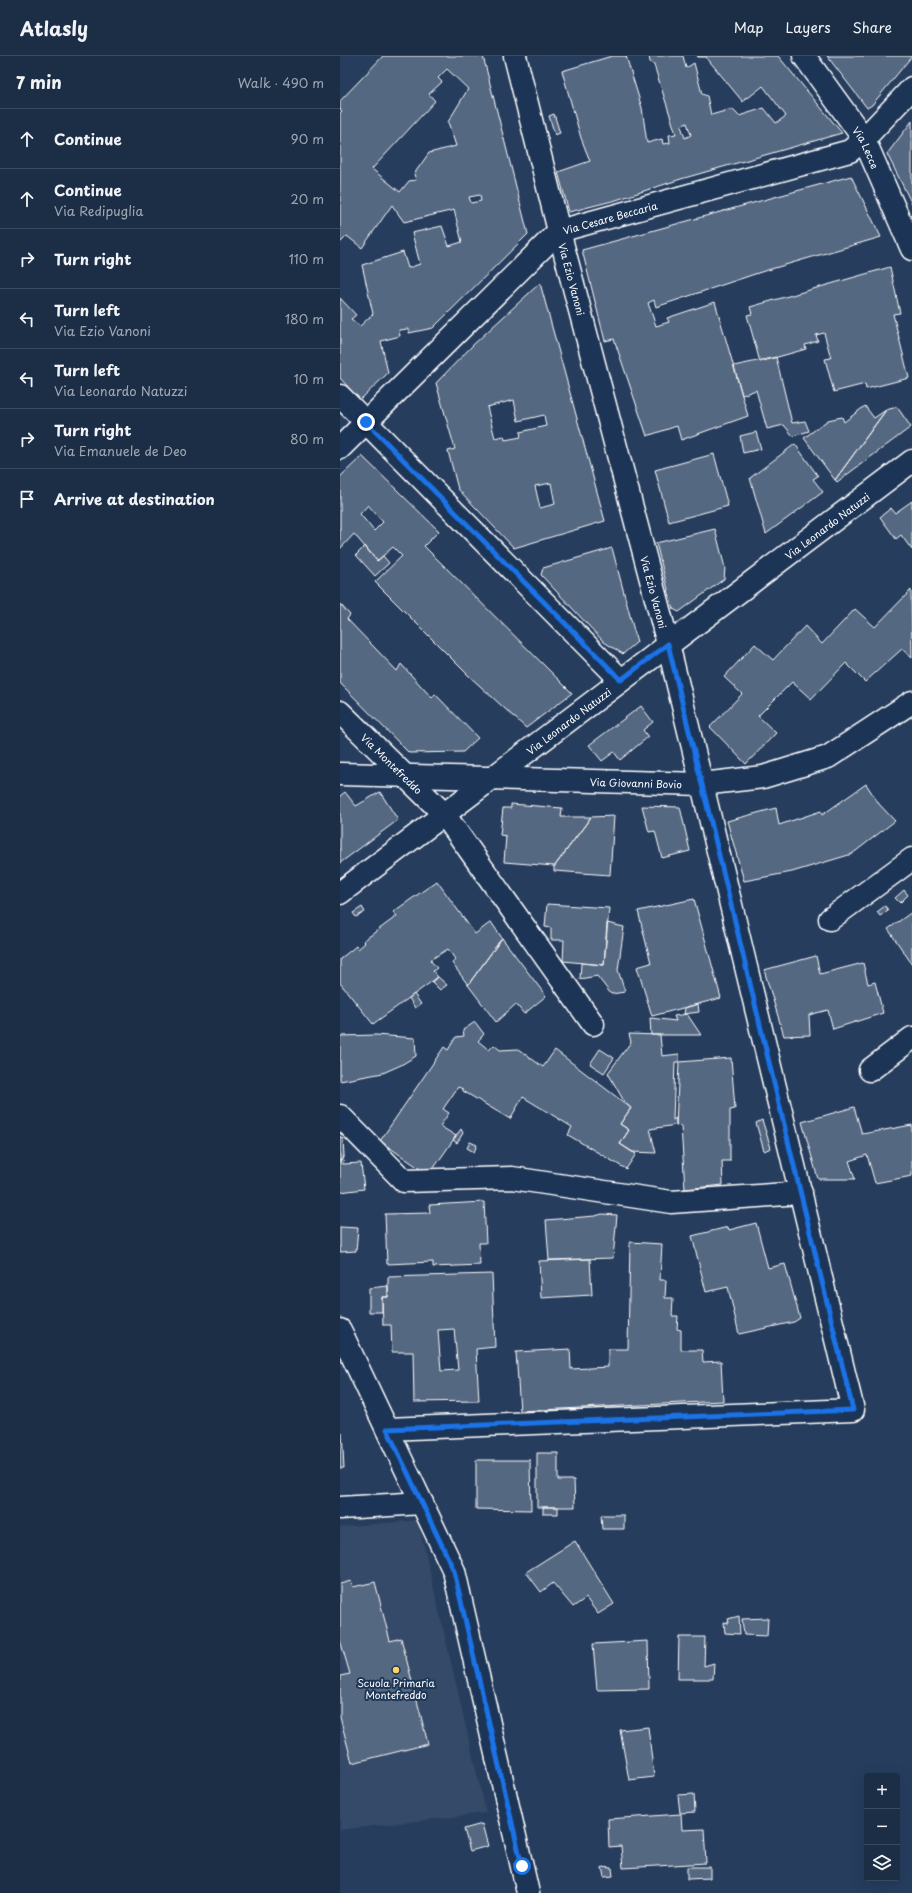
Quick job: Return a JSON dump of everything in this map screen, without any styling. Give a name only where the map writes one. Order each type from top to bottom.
[{"type":"street","name":"Via Ezio Vanoni","points":[[387,1429],[853,1410],[668,644],[516,56]]},
{"type":"street","name":"Via Lecce","points":[[804,56],[864,139],[912,249]]},
{"type":"street","name":"Via Cesare Beccaria","points":[[340,448],[560,231],[850,150],[864,139],[912,88]]},
{"type":"street","points":[[340,396],[621,680]]},
{"type":"street","name":"Via Leonardo Natuzzi","points":[[340,893],[912,461]]},
{"type":"street","name":"Via Giovanni Bovio","points":[[340,774],[403,774],[702,784],[763,777],[828,757],[912,702]]},
{"type":"street","name":"Via Montefreddo","points":[[340,712],[444,814],[593,1024]]},
{"type":"street","points":[[830,919],[912,859]]},
{"type":"street","points":[[870,1070],[912,1038]]},
{"type":"street","points":[[340,1116],[404,1182],[512,1178],[671,1202],[801,1193]]},
{"type":"street","points":[[342,1341],[387,1429],[454,1571],[528,1893]]},
{"type":"street","points":[[340,1508],[422,1503]]},
{"type":"shaded area","name":"Scuola Primaria Montefreddo","points":[[418,1520],[486,1813],[340,1830],[340,1527]]},
{"type":"building","points":[[383,56],[483,56],[528,234],[433,328],[409,333],[409,329],[399,330],[400,336],[381,341],[388,373],[360,400],[340,378],[340,298],[356,315],[351,319],[360,326],[373,314],[362,265],[403,252],[408,268],[420,264],[412,233],[442,226],[449,246],[462,242],[454,210],[404,222],[392,205],[362,248],[347,236],[340,243],[340,113],[342,111],[340,109],[340,101]],"holes":[[[447,69],[468,89],[448,122],[456,146],[429,153],[414,174],[416,180],[409,181],[400,192],[372,169],[435,101],[429,94],[442,82],[438,78]],[[480,195],[481,201],[471,203],[469,197]]]},
{"type":"building","points":[[612,56],[626,56],[642,108],[647,143],[662,139],[663,144],[670,143],[669,135],[676,134],[654,65],[650,62],[649,56],[683,56],[686,68],[694,63],[702,94],[707,96],[711,115],[732,109],[739,116],[764,108],[776,123],[786,116],[763,86],[748,98],[746,97],[743,102],[706,57],[697,56],[778,56],[842,133],[681,179],[616,200],[569,212],[558,172],[590,161],[581,138],[562,71]],"holes":[[[687,123],[691,135],[685,138],[681,126]]]},
{"type":"building","points":[[827,56],[912,56],[872,105],[867,108]]},
{"type":"building","points":[[554,114],[560,133],[555,135],[549,116]]},
{"type":"building","points":[[912,121],[912,204],[887,154]]},
{"type":"building","points":[[851,176],[881,237],[761,272],[656,307],[654,300],[648,303],[656,326],[669,322],[667,318],[715,302],[748,416],[681,440],[677,426],[647,436],[614,339],[605,341],[582,250]]},
{"type":"building","points":[[890,267],[900,313],[893,314],[909,378],[866,389],[865,384],[834,392],[825,359],[831,358],[824,333],[816,335],[818,341],[805,345],[806,349],[760,362],[747,315],[752,314],[750,307]]},
{"type":"building","points":[[540,283],[605,521],[514,548],[458,489],[448,451],[455,449],[436,383],[474,344]],"holes":[[[514,400],[518,421],[544,415],[546,426],[520,432],[521,437],[505,440],[504,436],[495,438],[487,407]],[[551,483],[555,504],[540,508],[535,486]]]},
{"type":"building","points":[[776,357],[792,423],[805,421],[809,431],[793,436],[784,425],[767,429],[756,390],[742,395],[734,366]]},
{"type":"building","points":[[865,406],[874,418],[886,410],[835,480],[804,438],[828,420],[842,417],[844,422]]},
{"type":"building","points":[[897,407],[911,427],[837,482],[835,480],[886,410]]},
{"type":"building","points":[[756,432],[761,449],[743,453],[740,436]]},
{"type":"building","points":[[795,444],[818,476],[813,479],[823,492],[766,534],[750,478]]},
{"type":"building","points":[[714,454],[728,506],[669,522],[655,470]]},
{"type":"building","points":[[362,456],[439,531],[424,546],[572,693],[526,728],[468,675],[375,582],[402,556],[393,547],[377,561],[354,534],[340,549],[340,477]],"holes":[[[368,505],[383,522],[374,531],[360,514]]]},
{"type":"building","points":[[912,501],[912,550],[901,535],[896,539],[880,517],[891,508],[895,513]]},
{"type":"building","points":[[715,529],[725,568],[724,579],[679,612],[673,609],[656,543]]},
{"type":"building","points":[[365,546],[377,561],[383,556],[389,563],[375,576],[356,555]]},
{"type":"building","points":[[612,548],[637,642],[623,654],[604,642],[541,575],[543,568]]},
{"type":"building","points":[[911,590],[912,658],[902,649],[865,682],[846,663],[811,699],[792,682],[758,716],[776,733],[746,764],[710,727],[742,694],[724,677],[755,644],[773,660],[805,626],[822,644],[855,609],[875,627]]},
{"type":"building","points":[[340,604],[350,615],[347,619],[397,671],[401,664],[432,698],[435,694],[478,738],[463,752],[409,753],[340,683]]},
{"type":"building","points":[[641,706],[653,722],[643,730],[648,737],[620,760],[614,752],[602,761],[589,745]]},
{"type":"building","points":[[866,784],[879,804],[895,821],[852,854],[792,872],[744,881],[727,821],[776,808],[779,825],[821,811],[822,815]]},
{"type":"building","points":[[345,792],[356,806],[380,792],[398,820],[340,863],[340,796]]},
{"type":"building","points":[[511,804],[562,808],[561,817],[591,817],[554,867],[504,862],[506,836],[500,835],[503,808],[511,808]]},
{"type":"building","points":[[642,806],[680,807],[690,851],[662,858],[655,831],[649,832]]},
{"type":"building","points":[[614,816],[610,875],[554,871],[554,867],[591,817]]},
{"type":"building","points":[[437,881],[475,934],[491,922],[502,938],[468,985],[452,963],[455,959],[448,949],[430,960],[437,968],[433,971],[438,977],[373,1024],[340,983],[340,959],[356,946],[358,949],[365,943],[363,941],[397,916],[393,912]]},
{"type":"building","points":[[904,890],[908,895],[900,903],[895,898]]},
{"type":"building","points":[[694,899],[721,998],[652,1016],[637,967],[651,963],[638,911]]},
{"type":"building","points":[[547,904],[609,908],[604,965],[563,961],[564,940],[551,940],[551,928],[545,927]]},
{"type":"building","points":[[885,906],[888,910],[880,916],[877,912]]},
{"type":"building","points":[[362,907],[365,912],[356,917],[353,913]]},
{"type":"building","points":[[912,912],[912,964],[888,929]]},
{"type":"building","points":[[607,923],[624,927],[618,970],[625,992],[611,994],[597,976],[580,979],[581,963],[604,965]]},
{"type":"building","points":[[502,938],[546,996],[524,1014],[516,1004],[496,1022],[468,985]]},
{"type":"building","points":[[816,956],[820,974],[863,963],[868,984],[875,982],[883,1013],[833,1029],[828,1010],[809,1015],[810,1035],[784,1036],[764,970]]},
{"type":"building","points":[[438,977],[447,985],[440,990],[432,982]]},
{"type":"building","points":[[414,994],[421,1004],[415,1008],[409,998]]},
{"type":"building","points":[[698,1004],[699,1012],[684,1014],[685,1008]]},
{"type":"building","points":[[687,1014],[701,1035],[651,1035],[650,1018],[676,1021],[674,1016]]},
{"type":"building","points":[[475,1022],[484,1034],[478,1041],[489,1050],[494,1045],[500,1050],[518,1049],[543,1067],[555,1050],[631,1108],[620,1124],[629,1130],[620,1144],[636,1154],[626,1169],[568,1135],[572,1127],[523,1097],[510,1119],[458,1087],[443,1109],[449,1113],[440,1126],[456,1136],[429,1175],[380,1141],[444,1047],[448,1050],[456,1037],[464,1036],[463,1030]]},
{"type":"building","points":[[629,1034],[660,1035],[662,1056],[679,1054],[679,1062],[675,1062],[673,1120],[676,1118],[676,1125],[650,1129],[656,1153],[632,1152],[620,1144],[629,1130],[620,1124],[631,1108],[625,1103],[608,1073],[631,1042]]},
{"type":"building","points":[[376,1035],[415,1038],[416,1056],[383,1073],[340,1081],[340,1036]]},
{"type":"building","points":[[600,1049],[614,1058],[604,1073],[590,1064]]},
{"type":"building","points":[[731,1058],[735,1109],[730,1110],[730,1161],[722,1161],[723,1185],[685,1189],[681,1126],[676,1125],[679,1062]]},
{"type":"building","points":[[854,1107],[862,1134],[912,1125],[912,1176],[875,1183],[867,1155],[849,1161],[855,1179],[818,1179],[802,1122]]},
{"type":"building","points":[[762,1120],[771,1148],[764,1151],[756,1123]]},
{"type":"building","points":[[461,1129],[463,1133],[457,1143],[453,1140]]},
{"type":"building","points":[[340,1136],[343,1139],[344,1156],[340,1162]]},
{"type":"building","points":[[470,1142],[477,1145],[474,1152],[467,1148]]},
{"type":"building","points":[[344,1156],[343,1164],[361,1163],[364,1189],[340,1192],[340,1162]]},
{"type":"building","points":[[484,1202],[486,1243],[479,1243],[480,1265],[433,1267],[433,1262],[387,1264],[385,1214],[430,1213],[429,1205]]},
{"type":"building","points":[[602,1214],[617,1215],[613,1258],[549,1260],[546,1220],[595,1216]]},
{"type":"building","points":[[756,1223],[768,1268],[785,1264],[800,1318],[794,1322],[739,1334],[728,1287],[706,1292],[692,1236],[728,1227],[729,1230]]},
{"type":"building","points":[[340,1227],[358,1228],[356,1251],[340,1252]]},
{"type":"building","points":[[630,1242],[662,1244],[660,1280],[666,1280],[665,1298],[673,1298],[672,1316],[678,1316],[677,1329],[681,1330],[681,1350],[702,1350],[703,1362],[721,1361],[723,1401],[520,1411],[516,1352],[570,1349],[571,1369],[608,1367],[608,1349],[628,1349]]},
{"type":"building","points":[[590,1259],[592,1295],[541,1298],[539,1261]]},
{"type":"building","points":[[492,1274],[495,1347],[476,1349],[479,1401],[414,1402],[413,1352],[392,1352],[391,1325],[383,1325],[382,1297],[388,1297],[388,1277]],"holes":[[[454,1329],[458,1370],[441,1371],[438,1330]]]},
{"type":"building","points":[[388,1286],[388,1297],[382,1297],[382,1312],[369,1312],[369,1288]]},
{"type":"building","points":[[342,1432],[344,1468],[340,1468],[340,1433]]},
{"type":"building","points":[[537,1453],[558,1453],[558,1480],[574,1480],[575,1507],[537,1507]]},
{"type":"building","points":[[476,1460],[530,1460],[531,1510],[476,1509]]},
{"type":"building","points":[[543,1507],[558,1507],[558,1514],[543,1514]]},
{"type":"building","points":[[601,1515],[624,1515],[624,1529],[602,1529]]},
{"type":"building","points":[[575,1541],[614,1604],[598,1614],[586,1598],[573,1607],[553,1583],[541,1592],[526,1572]]},
{"type":"building","points":[[351,1581],[353,1587],[375,1582],[390,1641],[401,1638],[428,1744],[352,1763],[340,1717],[340,1676],[350,1674],[340,1640],[340,1584]]},
{"type":"building","points":[[739,1616],[740,1634],[725,1633],[724,1622],[729,1623],[728,1619]]},
{"type":"building","points":[[768,1618],[767,1636],[744,1635],[742,1619]]},
{"type":"building","points":[[679,1637],[705,1637],[704,1666],[714,1663],[713,1679],[678,1679]]},
{"type":"building","points":[[648,1641],[649,1689],[597,1690],[593,1644]]},
{"type":"building","points":[[648,1727],[654,1777],[629,1780],[620,1730]]},
{"type":"building","points":[[694,1794],[695,1812],[680,1813],[678,1795]]},
{"type":"building","points":[[681,1814],[682,1830],[704,1829],[706,1863],[623,1868],[621,1846],[609,1847],[608,1819]]},
{"type":"building","points":[[482,1824],[488,1846],[470,1851],[464,1829]]},
{"type":"building","points":[[602,1867],[612,1868],[613,1876],[604,1877]]},
{"type":"building","points":[[687,1867],[710,1867],[710,1878],[687,1879]]},
{"type":"place","name":"Scuola Primaria Montefreddo","points":[[396,1670]]},
{"type":"route","points":[[366,422],[621,680],[668,644],[853,1410],[387,1429],[454,1571],[522,1866]]}]
